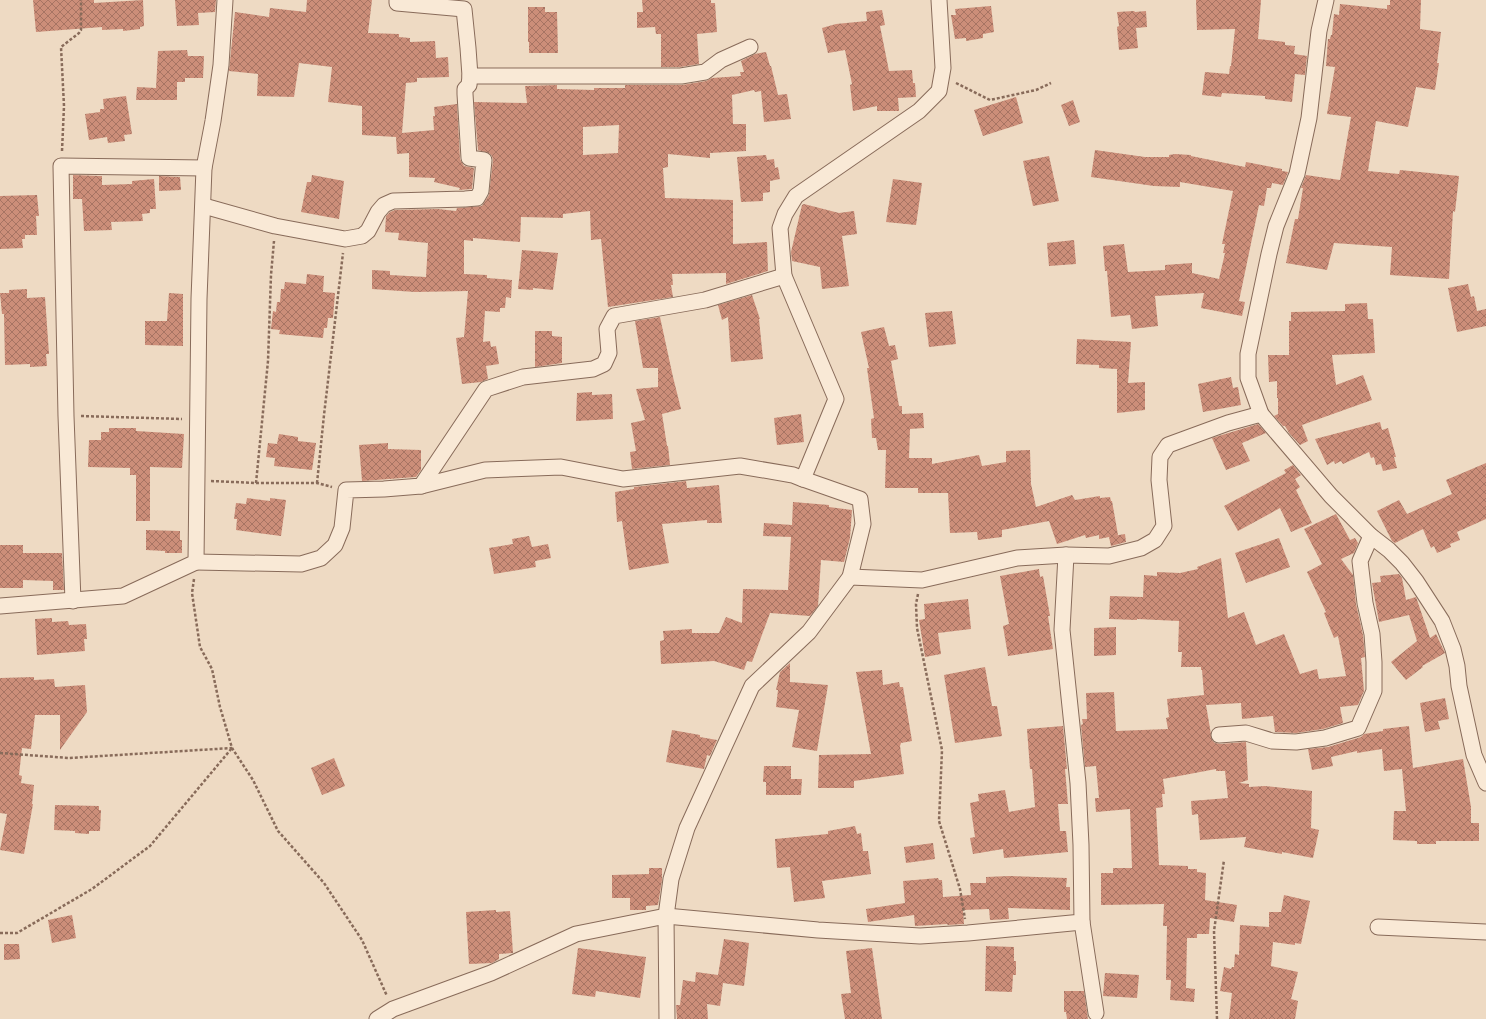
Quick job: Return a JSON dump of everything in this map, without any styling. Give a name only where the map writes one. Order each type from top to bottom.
[{"type":"street","points":[[196,562],[199,299],[204,206],[204,168],[213,121],[221,65],[225,0]]},
{"type":"street","points":[[204,206],[275,226],[345,239],[362,236],[368,231],[378,212],[384,205],[393,201],[464,200],[477,198],[481,191],[484,160],[469,158],[465,89],[469,85],[470,76],[464,9],[397,3],[397,0]]},
{"type":"street","points":[[803,479],[836,399],[784,276],[780,228],[785,214],[796,196],[919,111],[939,91],[943,68],[939,0]]},
{"type":"street","points":[[1326,0],[1319,31],[1309,118],[1297,174],[1276,226],[1258,301],[1248,354],[1248,378],[1261,414],[1313,477],[1371,536],[1389,550],[1406,569],[1416,581],[1442,621],[1453,648],[1458,666],[1459,686],[1474,755],[1486,783]]},
{"type":"street","points":[[470,76],[573,78],[681,76],[705,72],[721,60],[750,47]]},
{"type":"street","points":[[73,601],[66,416],[61,166],[204,168]]},
{"type":"street","points":[[421,486],[486,389],[523,377],[593,369],[604,364],[609,353],[607,329],[614,316],[705,300],[784,276]]},
{"type":"street","points":[[850,577],[922,580],[1017,558],[1066,555],[1109,556],[1141,548],[1155,540],[1164,526],[1159,480],[1160,457],[1168,445],[1228,423],[1261,414]]},
{"type":"street","points":[[0,606],[123,596],[196,562],[301,564],[321,558],[335,545],[342,528],[346,490],[421,486],[485,470],[560,467],[623,479],[740,466],[793,476],[860,499],[863,524],[850,577],[809,632],[752,686],[687,828],[671,879],[666,916],[667,1019]]},
{"type":"street","points":[[1219,735],[1246,733],[1272,741],[1296,742],[1325,738],[1358,728],[1374,691],[1372,634],[1365,603],[1360,561],[1371,536]]},
{"type":"street","points":[[1066,555],[1062,630],[1078,783],[1081,845],[1082,922],[1096,1013]]},
{"type":"street","points":[[377,1019],[393,1009],[491,973],[576,934],[666,916],[818,930],[920,936],[1082,922]]},
{"type":"street","points":[[1378,926],[1486,932]]},
{"type":"path","points":[[61,166],[64,106],[61,47],[81,30],[81,0]]},
{"type":"path","points":[[943,68],[953,81],[990,100],[1036,90],[1051,83]]},
{"type":"path","points":[[256,483],[268,361],[271,275],[275,226]]},
{"type":"path","points":[[318,483],[324,414],[345,239]]},
{"type":"path","points":[[66,416],[85,415],[198,419]]},
{"type":"path","points":[[198,481],[318,483],[346,490]]},
{"type":"path","points":[[196,562],[192,593],[200,647],[212,669],[220,707],[232,748],[253,780],[278,831],[324,882],[362,940],[393,1009]]},
{"type":"path","points":[[922,580],[916,604],[917,628],[942,750],[939,821],[960,889],[968,933]]},
{"type":"path","points":[[0,753],[69,758],[232,748]]},
{"type":"path","points":[[0,933],[17,933],[92,889],[150,846],[232,748]]},
{"type":"path","points":[[1217,1019],[1214,931],[1224,860]]},
{"type":"building","points":[[33,0],[94,0],[94,3],[143,0],[144,26],[140,27],[140,29],[123,31],[123,29],[102,30],[102,27],[36,32]]},
{"type":"building","points":[[175,0],[216,0],[215,12],[198,13],[199,25],[177,26]]},
{"type":"building","points":[[307,0],[372,0],[368,33],[399,34],[399,37],[410,38],[410,42],[435,41],[436,58],[448,57],[449,77],[417,78],[417,82],[406,83],[402,133],[434,130],[434,107],[457,104],[460,159],[464,166],[474,168],[472,189],[459,190],[460,188],[434,182],[435,178],[409,177],[409,153],[397,154],[396,137],[362,135],[362,106],[328,102],[332,67],[299,63],[294,97],[257,96],[258,74],[229,71],[235,12],[269,17],[270,8],[306,12]]},
{"type":"building","points":[[642,0],[711,0],[711,3],[715,3],[717,32],[697,34],[699,64],[680,67],[661,67],[661,34],[656,34],[655,27],[637,28],[637,12],[643,12]]},
{"type":"building","points":[[1196,0],[1261,0],[1258,39],[1285,42],[1285,45],[1295,46],[1294,54],[1307,56],[1305,75],[1295,74],[1292,102],[1265,99],[1265,96],[1222,93],[1221,97],[1202,95],[1205,72],[1229,74],[1235,29],[1197,30]]},
{"type":"building","points":[[1390,0],[1421,0],[1420,29],[1441,32],[1437,63],[1439,63],[1435,90],[1416,87],[1408,127],[1376,121],[1368,171],[1399,174],[1400,170],[1459,176],[1455,212],[1453,211],[1449,279],[1390,275],[1392,247],[1334,243],[1327,270],[1286,263],[1295,219],[1298,219],[1303,188],[1301,188],[1306,175],[1340,180],[1351,117],[1327,114],[1335,67],[1326,66],[1328,39],[1330,39],[1332,35],[1334,14],[1339,15],[1340,4],[1387,9],[1387,5],[1390,5]]},
{"type":"building","points":[[991,6],[994,32],[983,34],[983,38],[966,41],[966,38],[955,39],[951,15],[956,15],[955,9]]},
{"type":"building","points":[[528,7],[545,7],[545,12],[557,12],[558,53],[529,53]]},
{"type":"building","points":[[882,10],[885,25],[880,26],[889,71],[912,70],[916,97],[898,98],[899,111],[877,111],[877,106],[853,111],[850,85],[852,84],[845,50],[828,53],[822,28],[836,24],[867,21],[866,12]]},
{"type":"building","points":[[1146,11],[1147,27],[1136,28],[1138,48],[1119,50],[1117,27],[1119,26],[1117,12]]},
{"type":"building","points":[[187,50],[188,56],[204,56],[203,78],[185,78],[185,82],[177,82],[177,100],[136,100],[137,87],[156,88],[158,51]]},
{"type":"building","points":[[766,52],[778,95],[787,94],[791,119],[764,122],[761,91],[755,92],[754,90],[732,95],[733,124],[746,124],[746,151],[710,153],[710,158],[668,154],[668,167],[663,168],[665,198],[733,200],[733,244],[767,242],[768,271],[726,284],[726,273],[672,274],[673,285],[671,285],[673,297],[608,307],[601,239],[591,240],[590,211],[563,214],[563,218],[521,217],[520,242],[473,238],[473,241],[464,240],[464,274],[487,275],[487,278],[512,280],[511,298],[506,297],[505,308],[500,308],[500,312],[485,311],[483,342],[490,341],[491,347],[496,346],[499,364],[486,366],[488,379],[481,382],[462,384],[456,338],[464,337],[468,291],[415,292],[372,289],[372,270],[390,271],[390,275],[426,277],[428,243],[398,240],[399,233],[385,232],[386,216],[390,212],[395,210],[438,209],[456,211],[457,208],[482,206],[489,195],[493,160],[489,153],[478,150],[474,102],[527,103],[525,86],[557,85],[557,89],[594,90],[594,88],[625,88],[625,85],[682,85],[706,81],[712,78],[741,76],[740,72],[744,72],[741,61],[755,54]],"holes":[[[619,125],[618,153],[583,155],[583,127]]]},
{"type":"building","points":[[126,96],[132,134],[124,135],[125,141],[108,143],[107,137],[89,140],[85,114],[100,112],[100,109],[104,109],[103,99]]},
{"type":"building","points":[[1016,97],[1023,123],[983,136],[974,110]]},
{"type":"building","points":[[1073,100],[1080,122],[1069,126],[1061,105]]},
{"type":"building","points":[[1095,150],[1145,157],[1169,157],[1169,155],[1175,154],[1191,155],[1245,167],[1246,162],[1282,169],[1282,171],[1288,172],[1283,185],[1272,183],[1271,188],[1267,188],[1264,206],[1259,205],[1239,301],[1245,302],[1242,316],[1201,308],[1204,293],[1155,296],[1158,326],[1132,329],[1130,315],[1111,317],[1103,246],[1124,244],[1128,272],[1165,270],[1165,265],[1192,263],[1192,273],[1219,279],[1225,253],[1223,253],[1225,244],[1222,244],[1233,191],[1180,182],[1180,187],[1154,186],[1091,177]]},
{"type":"building","points":[[766,155],[767,160],[774,159],[775,168],[778,167],[780,179],[770,181],[770,192],[763,193],[763,201],[741,202],[737,157]]},
{"type":"building","points":[[1049,156],[1059,201],[1033,206],[1023,161]]},
{"type":"building","points":[[73,175],[102,176],[102,185],[132,184],[132,181],[154,179],[156,209],[150,209],[150,213],[142,214],[143,221],[111,222],[112,230],[84,231],[82,199],[73,199]]},
{"type":"building","points":[[312,175],[344,181],[339,219],[301,212],[307,182],[311,182]]},
{"type":"building","points":[[159,176],[180,177],[181,190],[159,191]]},
{"type":"building","points":[[893,179],[922,183],[916,225],[886,222]]},
{"type":"building","points":[[37,195],[39,216],[36,216],[37,235],[25,235],[25,239],[22,239],[23,248],[0,249],[0,196]]},
{"type":"building","points":[[804,204],[839,213],[854,211],[857,234],[842,236],[849,286],[822,289],[820,267],[792,261],[791,252],[802,205]]},
{"type":"building","points":[[1074,240],[1076,264],[1049,266],[1047,243]]},
{"type":"building","points":[[522,250],[558,253],[553,290],[533,288],[533,290],[518,289]]},
{"type":"building","points":[[307,274],[324,276],[323,292],[335,293],[333,318],[328,318],[327,328],[324,328],[323,338],[279,334],[280,330],[271,329],[273,311],[276,312],[277,302],[280,302],[281,289],[284,289],[285,282],[306,284]]},
{"type":"building","points":[[1468,284],[1471,297],[1474,296],[1477,311],[1486,309],[1486,326],[1457,332],[1448,288]]},
{"type":"building","points":[[27,289],[27,298],[45,297],[49,354],[46,354],[47,366],[30,367],[30,364],[5,365],[4,314],[2,314],[0,293],[9,293],[9,290]]},
{"type":"building","points":[[169,293],[183,294],[183,346],[145,345],[145,321],[167,321]]},
{"type":"building","points":[[752,295],[760,319],[763,359],[731,362],[728,317],[722,320],[718,305]]},
{"type":"building","points":[[1367,303],[1368,319],[1373,319],[1375,353],[1332,355],[1336,385],[1363,375],[1372,400],[1302,425],[1308,441],[1300,445],[1285,426],[1283,426],[1274,416],[1278,414],[1277,381],[1269,382],[1268,355],[1289,355],[1289,321],[1291,321],[1291,312],[1345,311],[1345,304]]},
{"type":"building","points":[[952,311],[956,344],[929,347],[925,313]]},
{"type":"building","points":[[660,317],[681,409],[662,414],[670,465],[632,469],[630,452],[636,451],[631,423],[645,420],[636,389],[658,387],[658,368],[643,368],[635,321]]},
{"type":"building","points":[[884,327],[889,346],[895,345],[898,359],[891,361],[899,406],[902,406],[902,414],[923,413],[924,428],[910,429],[909,458],[932,458],[932,464],[979,455],[982,466],[1006,462],[1006,451],[1030,450],[1031,484],[1036,507],[1072,495],[1075,500],[1100,496],[1100,498],[1110,497],[1118,535],[1113,536],[1125,534],[1126,542],[1111,546],[1109,537],[1099,539],[1099,535],[1086,538],[1085,535],[1057,544],[1049,521],[1002,530],[1002,537],[978,540],[977,532],[950,533],[948,493],[918,493],[918,488],[885,488],[886,450],[878,450],[876,438],[872,438],[871,419],[874,418],[867,368],[869,368],[861,332]]},
{"type":"building","points":[[535,331],[552,331],[552,336],[562,337],[562,363],[535,367]]},
{"type":"building","points":[[1077,339],[1131,342],[1128,383],[1145,382],[1145,410],[1117,413],[1117,369],[1099,368],[1099,365],[1076,364]]},
{"type":"building","points":[[1231,377],[1233,388],[1238,387],[1241,405],[1203,412],[1198,384]]},
{"type":"building","points":[[592,392],[592,395],[612,394],[613,419],[576,421],[577,393]]},
{"type":"building","points":[[801,414],[804,442],[777,445],[774,418]]},
{"type":"building","points":[[1380,422],[1382,430],[1388,428],[1396,457],[1394,457],[1397,468],[1383,471],[1381,464],[1376,465],[1374,457],[1371,458],[1369,452],[1343,464],[1341,461],[1335,464],[1334,461],[1327,465],[1315,439]]},
{"type":"building","points":[[1258,424],[1266,433],[1242,443],[1250,461],[1226,470],[1212,438]]},
{"type":"building","points":[[109,428],[136,428],[136,431],[184,434],[182,468],[150,467],[150,521],[136,521],[136,475],[130,475],[130,468],[88,467],[89,440],[101,440],[101,432],[109,432]]},
{"type":"building","points":[[279,434],[298,437],[298,441],[316,443],[312,470],[274,466],[275,458],[266,457],[268,443],[277,444]]},
{"type":"building","points":[[388,443],[388,449],[421,450],[421,470],[416,477],[362,481],[359,445]]},
{"type":"building","points":[[1486,463],[1486,519],[1457,532],[1460,540],[1450,544],[1451,547],[1437,553],[1434,546],[1431,548],[1423,529],[1395,543],[1392,541],[1377,511],[1399,500],[1407,514],[1452,494],[1446,480]]},
{"type":"building","points":[[1293,465],[1301,475],[1295,479],[1300,487],[1296,490],[1312,523],[1291,532],[1280,508],[1238,531],[1224,506],[1286,473],[1284,470]]},
{"type":"building","points":[[686,481],[687,488],[719,485],[722,523],[707,523],[707,520],[662,524],[669,563],[629,570],[622,521],[617,522],[615,492],[634,489],[634,487]]},
{"type":"building","points":[[247,498],[270,501],[270,498],[286,500],[281,536],[236,530],[237,519],[234,519],[236,503],[246,504]]},
{"type":"building","points":[[793,502],[829,505],[829,507],[852,510],[850,538],[844,562],[821,560],[818,606],[810,616],[770,613],[752,662],[747,661],[744,670],[714,661],[661,664],[660,641],[664,640],[663,631],[692,629],[692,633],[719,633],[726,617],[742,623],[743,589],[788,590],[791,537],[763,536],[764,523],[792,525]]},
{"type":"building","points":[[1336,514],[1350,540],[1355,538],[1358,543],[1354,553],[1341,559],[1353,575],[1356,604],[1363,635],[1365,657],[1361,658],[1364,691],[1358,705],[1340,707],[1343,723],[1323,729],[1296,733],[1275,732],[1273,716],[1242,719],[1241,703],[1206,705],[1212,740],[1215,743],[1246,742],[1248,780],[1239,783],[1249,784],[1249,787],[1265,786],[1312,791],[1311,828],[1319,830],[1313,858],[1244,847],[1246,837],[1200,840],[1198,814],[1192,815],[1191,801],[1228,798],[1225,771],[1216,771],[1216,769],[1163,779],[1165,794],[1162,794],[1163,807],[1156,808],[1159,865],[1188,866],[1188,869],[1197,869],[1197,872],[1206,873],[1205,900],[1237,905],[1234,922],[1210,918],[1209,934],[1197,934],[1197,938],[1187,938],[1186,988],[1195,989],[1194,1002],[1170,1000],[1171,980],[1166,980],[1167,926],[1163,926],[1164,904],[1101,905],[1101,873],[1113,873],[1113,868],[1132,868],[1130,809],[1096,812],[1095,798],[1099,798],[1096,766],[1085,767],[1081,725],[1083,724],[1082,719],[1087,719],[1086,693],[1114,692],[1116,731],[1168,729],[1166,718],[1169,717],[1167,699],[1204,695],[1202,670],[1201,667],[1181,667],[1182,652],[1178,652],[1179,621],[1109,619],[1110,596],[1143,597],[1144,575],[1157,576],[1157,572],[1180,573],[1198,569],[1197,567],[1221,558],[1228,618],[1244,612],[1256,645],[1284,634],[1300,674],[1317,669],[1319,679],[1346,676],[1338,636],[1334,638],[1324,613],[1326,612],[1307,572],[1322,564],[1304,529]]},
{"type":"building","points":[[146,530],[180,531],[182,553],[165,553],[165,551],[146,550]]},
{"type":"building","points":[[529,536],[532,547],[548,544],[551,558],[535,561],[536,567],[494,574],[489,548],[513,544],[512,539]]},
{"type":"building","points":[[1279,538],[1290,567],[1246,583],[1235,553]]},
{"type":"building","points":[[0,545],[23,545],[23,553],[62,553],[64,590],[53,590],[53,581],[23,580],[23,588],[0,588]]},
{"type":"building","points":[[1039,569],[1040,577],[1043,576],[1050,616],[1048,616],[1053,649],[1008,656],[1003,626],[1009,624],[1000,576]]},
{"type":"building","points":[[1399,574],[1402,578],[1406,600],[1416,597],[1430,638],[1436,634],[1445,653],[1422,666],[1423,667],[1406,680],[1391,662],[1417,641],[1409,615],[1379,622],[1372,583],[1381,582],[1380,576]]},
{"type":"building","points":[[968,599],[971,629],[938,633],[941,654],[925,657],[919,620],[925,619],[924,604]]},
{"type":"building","points":[[52,618],[52,622],[68,621],[69,625],[86,624],[87,639],[84,639],[85,651],[37,655],[35,619]]},
{"type":"building","points":[[1116,627],[1116,655],[1094,656],[1094,628]]},
{"type":"building","points":[[790,663],[790,682],[828,685],[817,751],[792,747],[799,710],[776,707],[778,690],[776,690],[780,672]]},
{"type":"building","points":[[985,667],[992,706],[997,706],[1002,736],[955,743],[944,675]]},
{"type":"building","points":[[882,670],[883,685],[899,682],[900,687],[903,687],[912,741],[901,743],[900,746],[904,774],[854,781],[854,788],[818,788],[819,755],[871,754],[856,672]]},
{"type":"building","points":[[34,677],[34,680],[54,679],[55,687],[85,685],[87,712],[60,750],[60,715],[35,715],[31,749],[22,748],[19,775],[22,776],[21,783],[34,785],[33,804],[24,854],[0,850],[7,814],[0,813],[0,678]]},
{"type":"building","points":[[1445,698],[1449,719],[1438,721],[1440,729],[1425,732],[1420,703]]},
{"type":"building","points":[[1063,726],[1067,769],[1065,769],[1068,804],[1058,804],[1060,831],[1066,831],[1068,852],[1004,858],[1003,849],[973,854],[970,838],[975,837],[970,803],[979,801],[978,794],[1005,790],[1009,812],[1035,807],[1027,729]]},
{"type":"building","points":[[1409,726],[1413,768],[1463,759],[1471,807],[1471,823],[1479,823],[1479,841],[1436,841],[1436,844],[1417,844],[1417,841],[1393,840],[1394,811],[1406,811],[1402,769],[1384,771],[1382,749],[1357,753],[1357,751],[1331,757],[1333,766],[1312,770],[1308,749],[1328,747],[1361,737],[1364,734],[1383,731],[1383,729]]},
{"type":"building","points":[[672,730],[717,740],[710,756],[707,755],[704,769],[666,762]]},
{"type":"building","points":[[334,758],[345,786],[322,795],[311,768]]},
{"type":"building","points":[[764,766],[791,766],[791,779],[802,779],[801,795],[766,795],[766,782],[763,782]]},
{"type":"building","points":[[55,805],[99,806],[99,810],[101,810],[100,831],[89,831],[89,834],[75,833],[75,831],[54,830]]},
{"type":"building","points":[[855,826],[857,834],[861,833],[863,851],[868,851],[871,874],[822,881],[825,898],[794,902],[790,867],[777,868],[775,839],[828,834],[828,831]]},
{"type":"building","points":[[933,843],[935,859],[906,863],[904,847]]},
{"type":"building","points":[[649,868],[662,868],[662,880],[658,905],[646,906],[646,910],[630,910],[630,898],[612,898],[612,875],[649,874]]},
{"type":"building","points":[[1009,876],[1067,878],[1066,887],[1070,887],[1070,910],[1008,908],[1009,919],[990,920],[989,909],[963,910],[964,924],[948,925],[915,926],[914,915],[868,922],[866,909],[905,903],[903,881],[938,878],[939,880],[942,880],[943,897],[971,895],[970,883],[986,883],[986,877]]},
{"type":"building","points":[[1284,895],[1310,901],[1301,944],[1295,943],[1295,945],[1273,942],[1271,966],[1298,972],[1291,999],[1298,1001],[1295,1019],[1229,1019],[1232,993],[1220,991],[1224,967],[1231,969],[1234,967],[1235,954],[1239,955],[1240,925],[1269,927],[1269,912],[1281,912]]},
{"type":"building","points":[[496,910],[496,912],[510,911],[513,953],[499,954],[499,959],[492,963],[469,964],[466,912]]},
{"type":"building","points":[[72,915],[76,938],[52,943],[48,920]]},
{"type":"building","points":[[724,939],[749,943],[744,986],[723,983],[720,1006],[707,1004],[708,1019],[677,1019],[676,1005],[680,1005],[683,980],[695,982],[696,972],[718,975]]},
{"type":"building","points":[[4,944],[19,944],[20,959],[4,960]]},
{"type":"building","points":[[986,946],[1014,947],[1016,975],[1013,975],[1012,992],[985,991]]},
{"type":"building","points":[[578,948],[646,957],[640,998],[596,991],[595,997],[572,994]]},
{"type":"building","points":[[872,948],[882,1019],[845,1019],[841,994],[851,993],[846,951]]},
{"type":"building","points":[[1105,973],[1139,975],[1137,998],[1103,996]]},
{"type":"building","points":[[1064,991],[1084,991],[1088,1019],[1067,1019],[1066,1012],[1064,1012]]}]
